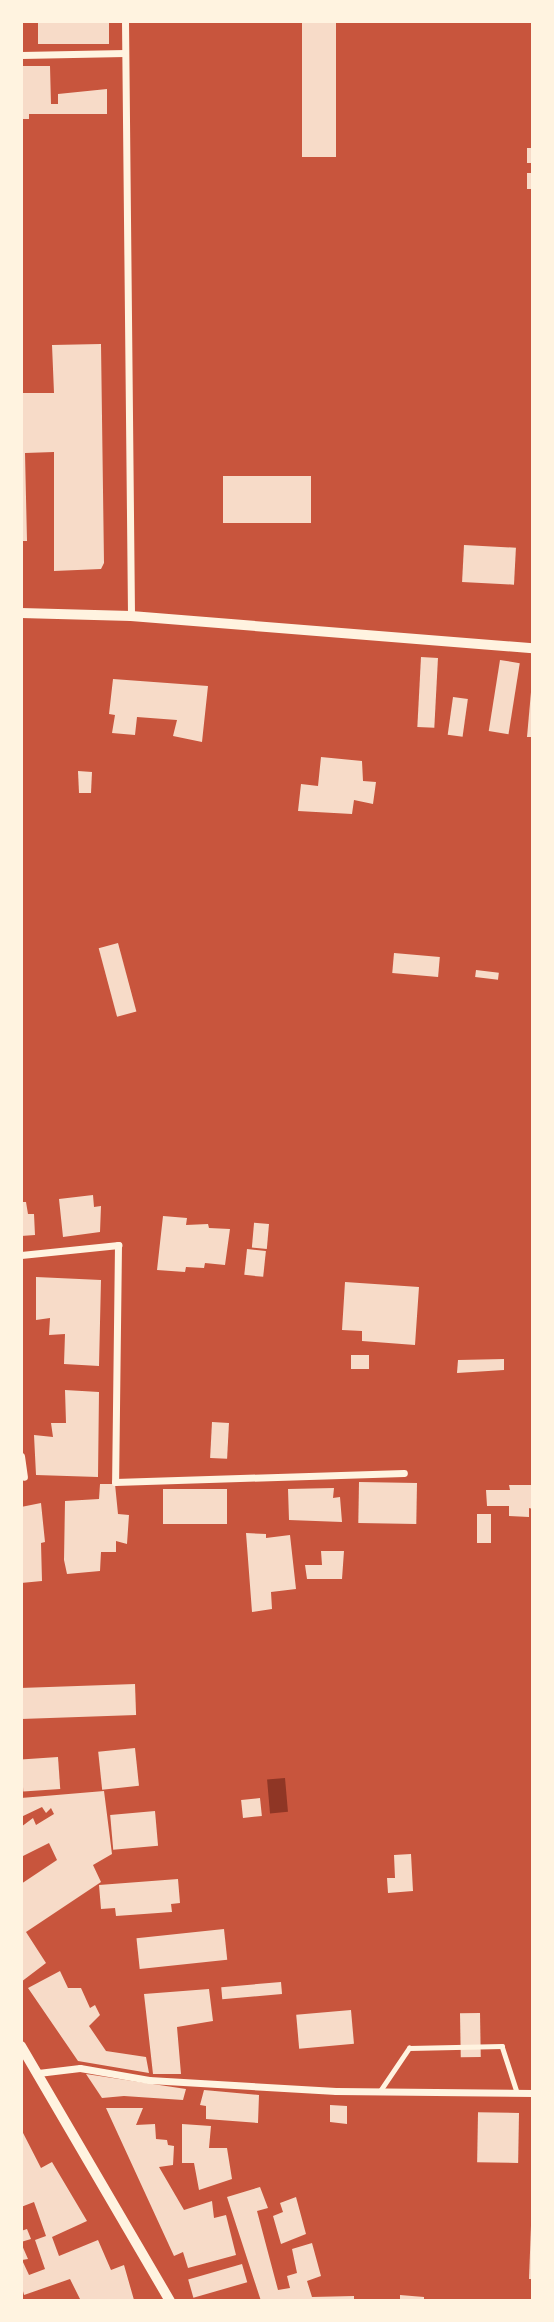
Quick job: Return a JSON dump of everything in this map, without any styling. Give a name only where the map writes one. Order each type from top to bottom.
[{"type":"street","points":[[125,21],[131,616]]},
{"type":"street","points":[[21,55],[125,53]]},
{"type":"street","points":[[21,613],[131,616],[533,648]]},
{"type":"street","points":[[21,1255],[118,1245],[115,1482],[404,1473]]},
{"type":"street","points":[[21,1456],[24,1477]]},
{"type":"street","points":[[21,2046],[170,2301]]},
{"type":"street","points":[[38,2073],[80,2068],[149,2080],[380,2091],[533,2092]]},
{"type":"lane","points":[[380,2091],[408,2048],[502,2046],[517,2092]]},
{"type":"shaded area","points":[[285,1778],[288,1812],[270,1813],[267,1780]]},
{"type":"building","points":[[38,21],[109,21],[109,44],[38,44]]},
{"type":"building","points":[[302,21],[336,21],[336,157],[302,157]]},
{"type":"building","points":[[21,66],[50,66],[51,104],[58,104],[58,94],[107,89],[107,114],[29,114],[29,119],[21,119]]},
{"type":"building","points":[[527,148],[533,148],[533,163],[527,163]]},
{"type":"building","points":[[527,173],[533,173],[533,189],[527,189]]},
{"type":"building","points":[[101,344],[104,563],[101,569],[54,571],[54,452],[25,453],[27,541],[21,541],[21,393],[54,393],[52,345]]},
{"type":"building","points":[[223,476],[311,476],[311,523],[223,523]]},
{"type":"building","points":[[464,545],[516,548],[514,585],[462,582]]},
{"type":"building","points":[[421,657],[438,658],[434,728],[417,727]]},
{"type":"building","points":[[500,660],[520,663],[508,734],[489,731]]},
{"type":"building","points":[[113,679],[208,686],[202,742],[173,736],[177,720],[137,717],[135,735],[112,733],[115,715],[109,714]]},
{"type":"building","points":[[531,692],[533,737],[527,737]]},
{"type":"building","points":[[453,697],[468,699],[463,737],[448,735]]},
{"type":"building","points":[[321,757],[362,761],[363,781],[376,782],[373,804],[354,800],[352,814],[298,811],[301,784],[318,786]]},
{"type":"building","points":[[78,771],[92,772],[91,793],[79,793]]},
{"type":"building","points":[[118,943],[136,1012],[117,1017],[99,948]]},
{"type":"building","points":[[394,953],[440,957],[438,977],[392,973]]},
{"type":"building","points":[[476,970],[499,973],[498,980],[475,977]]},
{"type":"building","points":[[93,1195],[94,1207],[101,1206],[100,1232],[63,1237],[59,1199]]},
{"type":"building","points":[[21,1202],[26,1202],[28,1214],[34,1214],[35,1235],[21,1236]]},
{"type":"building","points":[[163,1216],[187,1218],[186,1225],[208,1224],[209,1228],[230,1229],[225,1265],[205,1263],[204,1268],[186,1267],[185,1272],[157,1270]]},
{"type":"building","points":[[254,1223],[269,1224],[267,1249],[252,1248]]},
{"type":"building","points":[[247,1249],[266,1251],[263,1277],[244,1275]]},
{"type":"building","points":[[36,1277],[101,1280],[99,1366],[64,1364],[65,1334],[49,1335],[50,1318],[36,1320]]},
{"type":"building","points":[[345,1282],[419,1287],[415,1345],[362,1341],[362,1331],[342,1330]]},
{"type":"building","points":[[351,1355],[369,1355],[369,1369],[351,1369]]},
{"type":"building","points":[[504,1359],[504,1370],[457,1373],[458,1360]]},
{"type":"building","points":[[65,1390],[99,1392],[98,1477],[36,1475],[34,1435],[53,1437],[51,1423],[66,1423]]},
{"type":"building","points":[[212,1422],[229,1423],[227,1459],[210,1458]]},
{"type":"building","points":[[359,1482],[417,1483],[416,1524],[358,1523]]},
{"type":"building","points":[[100,1484],[115,1484],[118,1514],[129,1515],[127,1544],[116,1541],[116,1552],[101,1552],[100,1571],[67,1574],[64,1560],[65,1501],[99,1499]]},
{"type":"building","points":[[509,1485],[533,1485],[533,1509],[529,1508],[529,1517],[509,1516],[509,1506],[487,1506],[486,1490],[510,1490]]},
{"type":"building","points":[[334,1488],[333,1498],[340,1497],[342,1522],[289,1520],[288,1489]]},
{"type":"building","points":[[163,1489],[227,1489],[227,1524],[163,1524]]},
{"type":"building","points":[[41,1503],[45,1542],[41,1543],[42,1581],[21,1583],[21,1507]]},
{"type":"building","points":[[477,1514],[491,1514],[491,1543],[477,1543]]},
{"type":"building","points":[[246,1533],[266,1534],[266,1538],[290,1535],[296,1589],[271,1592],[272,1609],[252,1612]]},
{"type":"building","points":[[321,1551],[344,1551],[342,1579],[307,1579],[305,1565],[322,1565]]},
{"type":"building","points":[[135,1684],[136,1715],[21,1719],[21,1688]]},
{"type":"building","points":[[135,1748],[139,1786],[102,1790],[98,1752]]},
{"type":"building","points":[[58,1757],[60,1789],[23,1792],[21,1760]]},
{"type":"building","points":[[104,1791],[112,1854],[93,1865],[101,1882],[26,1932],[46,1963],[21,1982],[21,1884],[57,1860],[49,1843],[21,1857],[21,1827],[33,1818],[36,1825],[54,1814],[51,1808],[46,1813],[42,1807],[21,1817],[21,1798]]},
{"type":"building","points":[[260,1798],[262,1816],[243,1818],[241,1800]]},
{"type":"building","points":[[155,1811],[158,1846],[113,1850],[110,1815]]},
{"type":"building","points":[[411,1854],[413,1891],[388,1893],[387,1878],[395,1878],[394,1855]]},
{"type":"building","points":[[178,1879],[180,1903],[171,1904],[172,1912],[116,1916],[115,1908],[101,1909],[99,1885]]},
{"type":"building","points":[[224,1929],[227,1960],[140,1969],[136,1938]]},
{"type":"building","points":[[60,1971],[68,1988],[81,1988],[90,2008],[95,2005],[100,2015],[89,2026],[106,2051],[146,2057],[149,2073],[78,2061],[28,1988]]},
{"type":"building","points":[[281,1982],[282,1994],[222,1999],[221,1987]]},
{"type":"building","points":[[209,1989],[213,2021],[177,2027],[181,2074],[153,2074],[144,1994]]},
{"type":"building","points":[[351,2010],[354,2044],[299,2049],[296,2015]]},
{"type":"building","points":[[460,2013],[480,2013],[481,2057],[461,2057]]},
{"type":"building","points":[[86,2074],[186,2089],[183,2100],[124,2096],[102,2098]]},
{"type":"building","points":[[204,2090],[259,2095],[258,2123],[206,2119],[206,2106],[200,2105]]},
{"type":"building","points":[[330,2105],[347,2106],[347,2124],[330,2122]]},
{"type":"building","points":[[106,2108],[143,2108],[136,2125],[155,2124],[156,2139],[167,2140],[168,2145],[174,2146],[173,2165],[159,2167],[184,2210],[212,2201],[214,2218],[226,2215],[236,2255],[188,2268],[183,2252],[174,2256]]},
{"type":"building","points":[[478,2112],[519,2113],[518,2163],[477,2162]]},
{"type":"building","points":[[182,2124],[211,2126],[209,2148],[227,2148],[232,2179],[199,2190],[194,2163],[182,2163]]},
{"type":"building","points":[[21,2129],[41,2168],[52,2162],[87,2221],[52,2237],[59,2256],[98,2240],[111,2270],[124,2265],[134,2300],[81,2301],[70,2279],[24,2295],[21,2283],[21,2243],[28,2259],[22,2260],[29,2275],[45,2269],[35,2240],[46,2236],[34,2202],[21,2207]]},
{"type":"building","points":[[260,2187],[268,2208],[257,2211],[278,2290],[290,2288],[287,2276],[297,2273],[292,2249],[312,2243],[321,2276],[307,2281],[312,2297],[354,2296],[354,2301],[261,2301],[227,2197]]},
{"type":"building","points":[[296,2197],[306,2234],[281,2244],[273,2216],[283,2212],[280,2203]]},
{"type":"building","points":[[531,2226],[533,2279],[529,2279]]},
{"type":"building","points":[[27,2229],[31,2239],[21,2242],[21,2231]]},
{"type":"building","points":[[242,2264],[247,2282],[193,2298],[188,2279]]},
{"type":"building","points":[[400,2295],[424,2297],[424,2301],[400,2301]]}]
